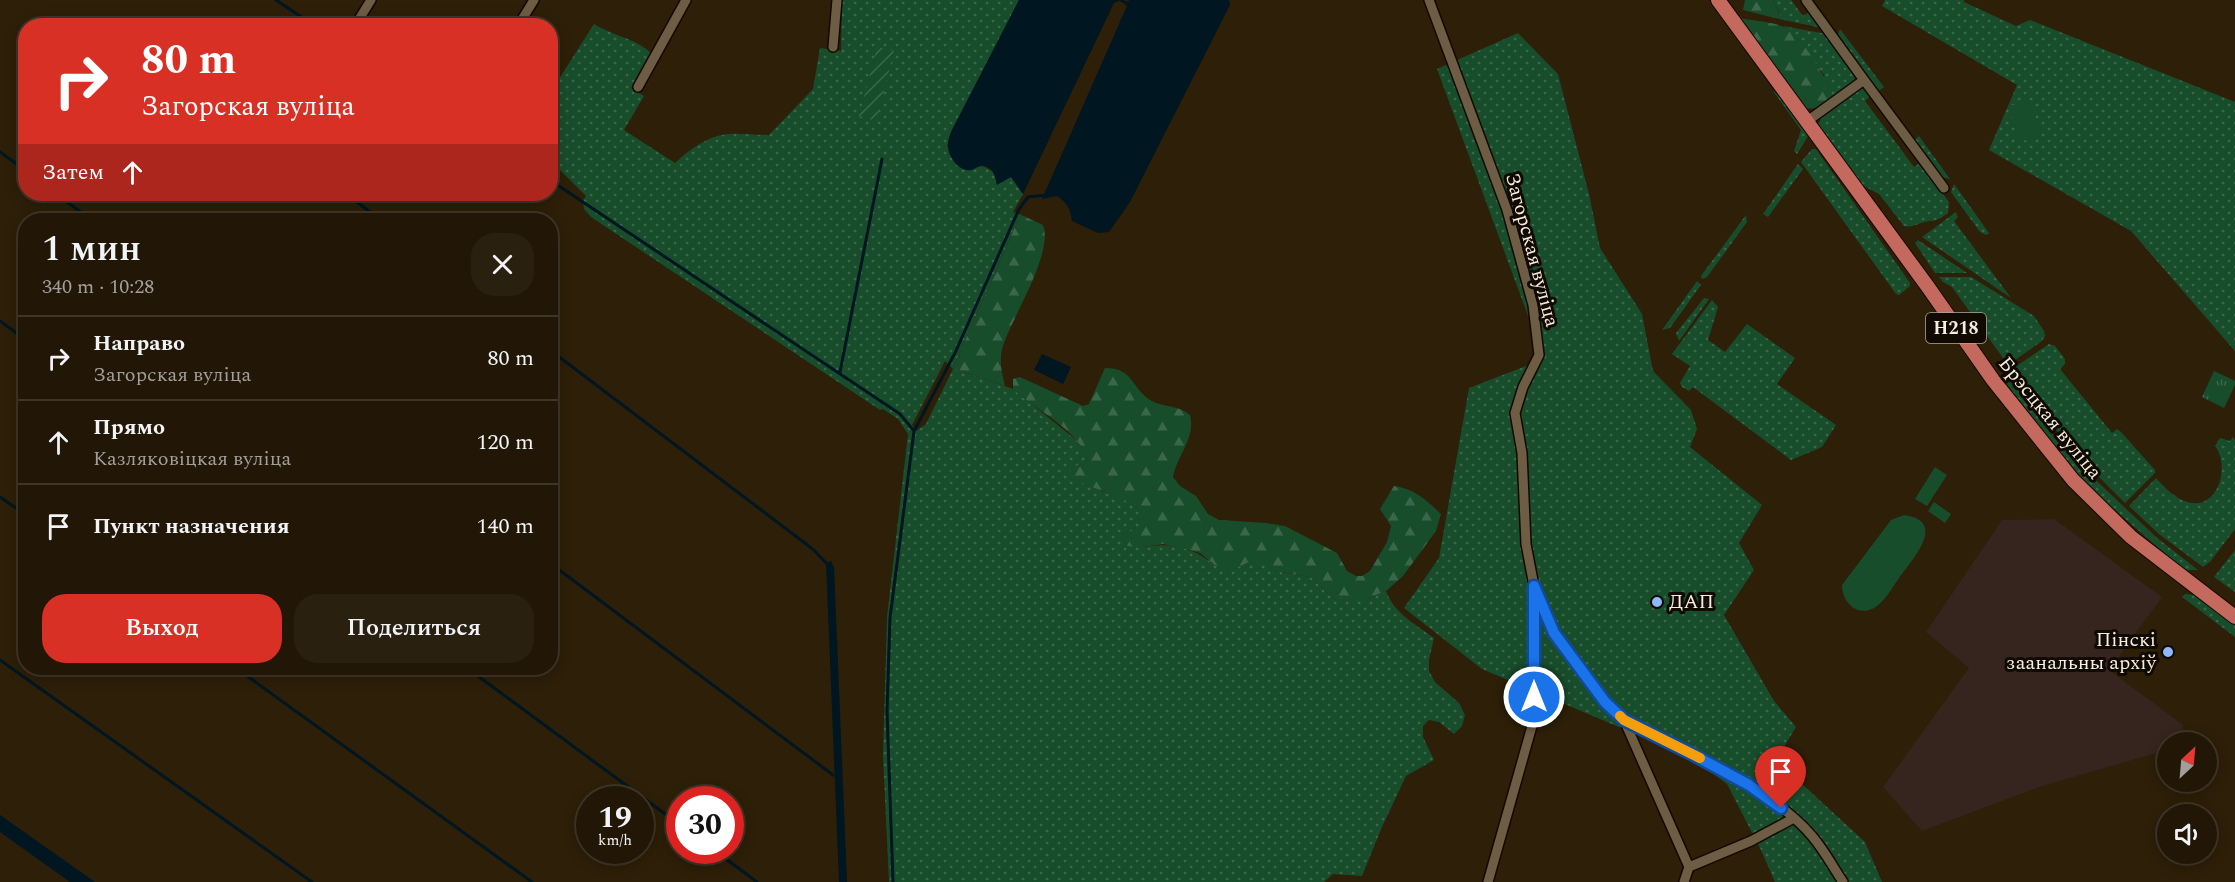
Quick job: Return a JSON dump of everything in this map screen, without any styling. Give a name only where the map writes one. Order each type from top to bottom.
[{"type":"main road","name":"Брэсцкая вуліца","points":[[1718,0],[1928,287],[1993,380],[2073,480],[2131,537],[2235,617]]},
{"type":"street","points":[[360,18],[371,0]]},
{"type":"street","points":[[523,18],[534,0]]},
{"type":"street","points":[[638,87],[686,0]]},
{"type":"street","points":[[833,47],[837,0]]},
{"type":"street","name":"Загорская вуліца","points":[[1429,0],[1507,210],[1533,305],[1539,355],[1523,387],[1515,413],[1522,453],[1526,544],[1534,586],[1534,719],[1488,882]]},
{"type":"street","points":[[1806,0],[1944,188]]},
{"type":"street","points":[[1806,122],[1864,80]]},
{"type":"street","name":"Загорская вуліца","points":[[1534,586],[1554,633],[1605,702],[1624,720],[1689,867]]},
{"type":"street","points":[[1624,720],[1749,785],[1794,818],[1812,836],[1843,882]]},
{"type":"street","points":[[1684,882],[1689,867],[1751,841],[1794,818]]},
{"type":"shaded area","points":[[2054,519],[2162,597],[2109,670],[2183,725],[2183,732],[2157,732],[2157,753],[2042,786],[1922,831],[1883,787],[1969,668],[1926,632],[2002,520]]},
{"type":"green space","points":[[842,0],[1019,0],[952,130],[947,146],[969,170],[984,167],[1011,177],[1023,194],[1013,212],[1017,213],[1018,220],[953,368],[1013,389],[1075,439],[1085,452],[1087,461],[1084,465],[1075,466],[1099,490],[1122,498],[1139,509],[1139,529],[1122,534],[1143,547],[1164,545],[1190,550],[1216,566],[1253,559],[1274,571],[1311,577],[1329,595],[1368,598],[1386,591],[1400,612],[1434,638],[1429,671],[1435,682],[1459,703],[1465,715],[1462,726],[1454,734],[1439,722],[1429,720],[1423,726],[1423,737],[1434,760],[1406,776],[1362,876],[1333,874],[1324,882],[889,882],[883,755],[887,617],[908,434],[898,419],[883,409],[880,410],[591,217],[584,209],[583,200],[586,196],[558,168],[558,80],[594,24],[638,44],[651,53],[631,88],[644,96],[624,130],[675,163],[693,148],[715,137],[735,134],[769,135],[813,89],[820,48],[841,51]],"holes":[[[945,361],[953,369],[926,424],[916,431],[912,425]]]},
{"type":"green space","points":[[1745,0],[1773,0],[1780,15],[1779,19],[1743,10]]},
{"type":"green space","points":[[1773,0],[1791,0],[1803,16],[1809,12],[1822,28],[1779,19],[1780,14]]},
{"type":"green space","points":[[1885,0],[1964,0],[2016,26],[2030,20],[2235,102],[2235,351],[2131,231],[1989,150],[2017,85],[1882,6]]},
{"type":"green space","points":[[1740,18],[1776,24],[1789,30],[1804,45],[1823,75],[1832,92],[1827,101],[1816,108],[1801,107]]},
{"type":"green space","points":[[1783,26],[1827,34],[1855,73],[1854,83],[1827,102],[1824,75],[1799,40]]},
{"type":"green space","points":[[1840,29],[1884,87],[1879,91],[1837,36]]},
{"type":"green space","points":[[1518,33],[1558,74],[1589,194],[1600,248],[1642,314],[1653,371],[1691,410],[1697,429],[1690,447],[1762,505],[1739,543],[1754,570],[1724,615],[1774,701],[1796,727],[1776,760],[1865,842],[1882,882],[1775,882],[1727,784],[1692,758],[1482,669],[1404,608],[1439,558],[1469,388],[1544,359],[1437,69]]},
{"type":"green space","points":[[877,47],[894,51],[876,121],[859,116]]},
{"type":"green space","points":[[1860,88],[1868,91],[1870,96],[1865,101],[1914,167],[1920,163],[1949,202],[1948,213],[1941,218],[1904,226],[1879,194],[1858,183],[1818,125],[1822,116]]},
{"type":"green space","points":[[1773,91],[1782,97],[1808,133],[1797,154],[1794,151],[1801,130]]},
{"type":"green space","points":[[2030,100],[2041,136],[2019,142],[2009,106]]},
{"type":"green space","points":[[1919,136],[1950,179],[1941,177],[1914,140]]},
{"type":"green space","points":[[1812,149],[1816,149],[1910,283],[1910,286],[1899,295],[1896,294],[1801,162]]},
{"type":"green space","points":[[1798,164],[1803,169],[1768,217],[1763,214]]},
{"type":"green space","points":[[1954,184],[1989,233],[1986,235],[1980,232],[1951,192]]},
{"type":"green space","points":[[1956,212],[1958,217],[1954,221],[2011,298],[1922,237]]},
{"type":"green space","points":[[1017,213],[1043,225],[1045,237],[1037,269],[1002,349],[1001,363],[1005,386],[953,368],[1018,220]]},
{"type":"green space","points":[[1746,215],[1747,222],[1707,277],[1702,279],[1701,276]]},
{"type":"green space","points":[[1918,240],[1967,273],[1935,273],[1915,243]]},
{"type":"green space","points":[[1939,277],[1971,277],[2034,316],[2045,336],[2042,341],[2008,365],[1952,287]]},
{"type":"green space","points":[[1697,281],[1701,285],[1670,328],[1662,330]]},
{"type":"green space","points":[[1704,298],[1709,299],[1679,341],[1676,333]]},
{"type":"green space","points":[[1712,300],[1718,307],[1708,340],[1725,352],[1747,324],[1795,358],[1777,384],[1836,425],[1822,447],[1791,460],[1693,387],[1689,391],[1682,387],[1680,383],[1690,366],[1672,354]]},
{"type":"green space","points":[[2049,344],[2055,346],[2065,359],[2065,364],[2060,369],[2112,433],[2117,429],[2121,432],[2155,470],[2155,473],[2125,503],[2068,446],[2012,369]]},
{"type":"green space","points":[[1105,368],[1125,373],[1151,401],[1185,411],[1190,415],[1188,439],[1173,477],[1180,486],[1196,496],[1208,514],[1219,520],[1285,526],[1337,553],[1347,571],[1356,576],[1362,576],[1370,571],[1387,542],[1391,526],[1380,509],[1394,486],[1414,492],[1441,514],[1436,531],[1403,576],[1386,591],[1368,598],[1347,599],[1329,595],[1311,577],[1274,571],[1253,560],[1230,571],[1216,566],[1200,553],[1183,548],[1163,544],[1143,547],[1127,546],[1122,534],[1139,528],[1139,509],[1115,496],[1072,479],[1070,470],[1075,466],[1084,465],[1087,461],[1083,450],[1056,421],[1013,389],[1013,379],[1020,377],[1083,406],[1089,404]]},
{"type":"green space","points":[[2009,371],[2064,450],[2156,537],[2198,570],[2186,570],[2176,563],[2084,483],[2005,382]]},
{"type":"green space","points":[[2214,371],[2235,381],[2224,408],[2202,397]]},
{"type":"green space","points":[[2233,437],[2235,440],[2235,529],[2210,562],[2203,567],[2159,534],[2129,506],[2156,478],[2175,495],[2190,503],[2203,502],[2213,495],[2222,470],[2215,446],[2220,438],[2230,441]]},
{"type":"green space","points":[[1935,467],[1947,475],[1927,506],[1915,499]]},
{"type":"green space","points":[[1934,502],[1951,514],[1945,523],[1928,511]]},
{"type":"green space","points":[[1904,515],[1917,519],[1924,525],[1923,542],[1918,552],[1880,603],[1866,611],[1855,609],[1844,596],[1842,585],[1891,520]]},
{"type":"green space","points":[[2235,550],[2235,592],[2214,577]]},
{"type":"green space","points":[[2185,594],[2194,595],[2235,623],[2235,637],[2182,597]]},
{"type":"water","points":[[1019,0],[1121,0],[1114,3],[1023,194],[1011,177],[997,185],[993,173],[987,167],[981,166],[966,170],[958,166],[951,158],[948,148],[952,130]]},
{"type":"water","points":[[1130,0],[1229,0],[1230,5],[1130,202],[1109,232],[1098,233],[1072,221],[1068,207],[1057,196],[1042,199],[1127,6],[1124,3]]},
{"type":"water","points":[[1042,354],[1071,367],[1063,384],[1034,370]]},
{"type":"water","points":[[831,561],[834,567],[847,882],[839,882],[826,563]]},
{"type":"water","points":[[0,815],[95,882],[70,882],[0,832]]},
{"type":"waterway","points":[[276,0],[303,18]]},
{"type":"waterway","points":[[1121,0],[1128,4]]},
{"type":"waterway","points":[[0,152],[18,165]]},
{"type":"waterway","points":[[840,372],[882,159]]},
{"type":"waterway","points":[[558,185],[900,414],[914,431]]},
{"type":"waterway","points":[[893,882],[887,711],[890,618],[914,431],[955,353],[1019,209],[1028,197],[1046,195]]},
{"type":"waterway","points":[[66,201],[82,213]]},
{"type":"waterway","points":[[355,201],[372,213]]},
{"type":"waterway","points":[[0,321],[18,334]]},
{"type":"waterway","points":[[558,356],[814,550],[826,563]]},
{"type":"waterway","points":[[0,497],[18,509]]},
{"type":"waterway","points":[[558,569],[833,775]]},
{"type":"waterway","points":[[0,660],[18,673]]},
{"type":"waterway","points":[[21,675],[312,882]]},
{"type":"waterway","points":[[246,675],[532,882]]},
{"type":"waterway","points":[[476,675],[666,815]]},
{"type":"waterway","points":[[733,864],[757,882]]},
{"type":"slow traffic","points":[[1620,716],[1700,758]]},
{"type":"place","name":"ДАП","points":[[1657,602]]},
{"type":"place","name":"Пінскі заанальны архіў","points":[[2168,652]]},
{"type":"route","points":[[1534,697],[1534,586],[1554,633],[1605,702],[1624,720],[1749,785],[1781,808]]}]
